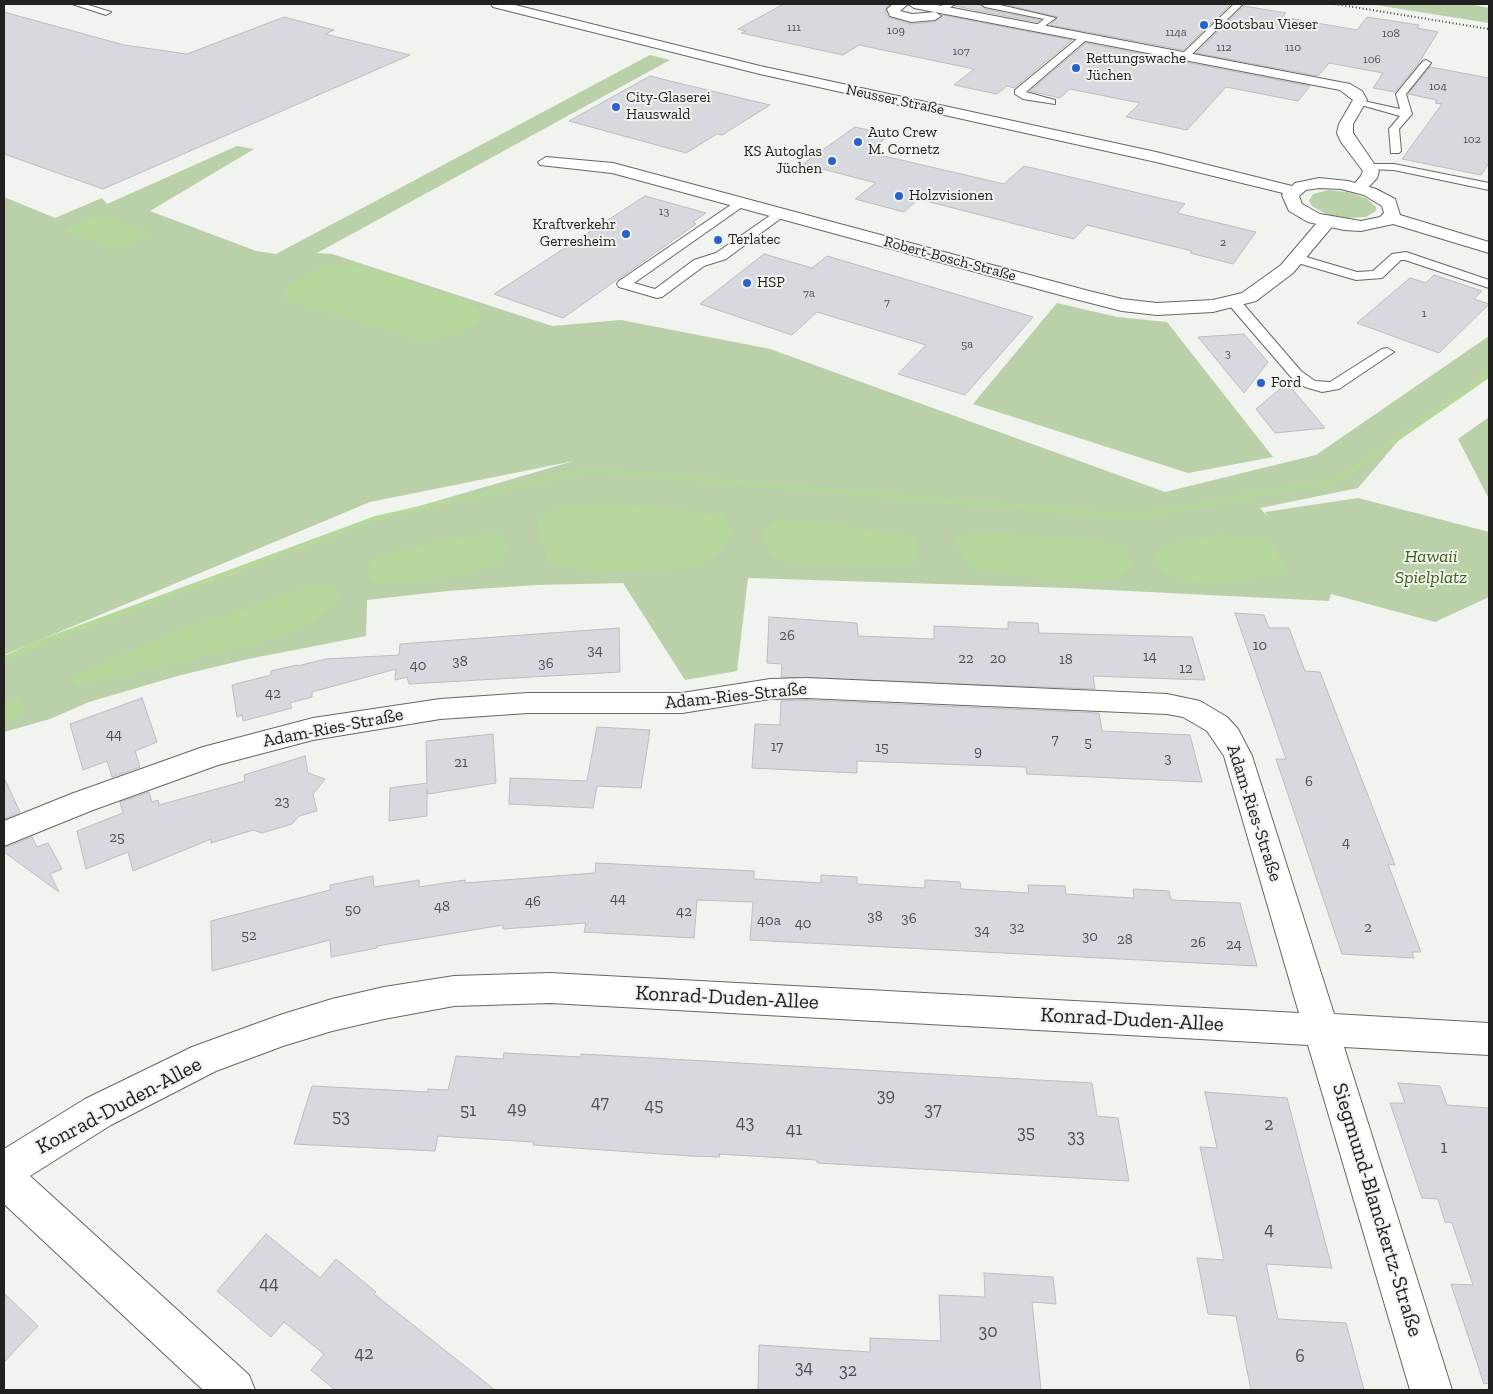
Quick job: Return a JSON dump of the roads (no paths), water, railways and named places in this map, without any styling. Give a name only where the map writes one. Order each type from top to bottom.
[{"type":"street","name":"Neusser Straße","points":[[497,4],[767,72],[1156,157],[1294,191]]},
{"type":"street","points":[[902,4],[892,12],[905,17],[964,13]]},
{"type":"street","points":[[914,4],[947,6],[964,13],[1333,84],[1357,94],[1360,99],[1344,130],[1349,142],[1369,167],[1371,176],[1359,188]]},
{"type":"street","name":"Robert-Bosch-Straße","points":[[546,162],[614,168],[1122,305],[1151,309],[1186,309],[1234,302],[1260,290],[1296,258],[1327,222]]},
{"type":"street","points":[[1391,218],[1392,210],[1389,203],[1381,197],[1359,188],[1320,183],[1301,186],[1290,195],[1295,207],[1303,213],[1327,222],[1361,226],[1376,225],[1391,218],[1489,248]]},
{"type":"street","name":"Adam-Ries-Straße","points":[[4,834],[109,791],[221,753],[313,730],[440,709],[528,703],[682,703],[770,689],[807,688],[1174,705],[1190,708],[1211,719],[1223,730],[1235,750],[1322,1030]]},
{"type":"street","name":"Konrad-Duden-Allee","points":[[4,1171],[98,1112],[205,1059],[283,1030],[332,1015],[384,1003],[454,991],[550,988],[1489,1039]]},
{"type":"street","name":"Siegmund-Blanckertz-Straße","points":[[1322,1030],[1431,1390]]},
{"type":"street","points":[[4,1178],[234,1390]]},
{"type":"lane","points":[[76,4],[106,12]]},
{"type":"lane","points":[[985,4],[1051,18],[1039,27]]},
{"type":"lane","points":[[1186,55],[1239,4]]},
{"type":"lane","points":[[1051,102],[1028,97],[1019,92],[1086,36]]},
{"type":"lane","points":[[1407,114],[1401,94],[1426,63]]},
{"type":"lane","points":[[1359,103],[1407,114]]},
{"type":"lane","points":[[1395,151],[1394,128],[1407,114]]},
{"type":"lane","points":[[1369,167],[1394,166],[1489,187]]},
{"type":"lane","points":[[741,202],[624,284],[657,294],[699,263],[721,256],[782,213]]},
{"type":"lane","points":[[1296,258],[1356,276],[1377,275],[1397,257],[1406,256],[1489,284]]},
{"type":"lane","points":[[1234,302],[1296,374],[1310,384],[1322,387],[1334,386],[1387,352]]},
{"type":"waterway","points":[[4,660],[37,644],[378,518],[590,470],[1135,517],[1339,480],[1489,375]]},
{"type":"railway","points":[[1335,4],[1489,29]]},
{"type":"place","name":"Bootsbau Vieser","points":[[1204,25]]},
{"type":"place","name":"Rettungswache Jüchen","points":[[1076,68]]},
{"type":"place","name":"City-Glaserei Hauswald","points":[[616,107]]},
{"type":"place","name":"Auto Crew M. Cornetz","points":[[858,142]]},
{"type":"place","name":"KS Autoglas Jüchen","points":[[832,161]]},
{"type":"place","name":"Holzvisionen","points":[[899,196]]},
{"type":"place","name":"Kraftverkehr Gerresheim","points":[[626,234]]},
{"type":"place","name":"Terlatec","points":[[718,240]]},
{"type":"place","name":"HSP","points":[[747,283]]},
{"type":"place","name":"Ford","points":[[1261,383]]},
{"type":"park label","name":"Hawaii Spielplatz","points":[[1431,567]]}]
